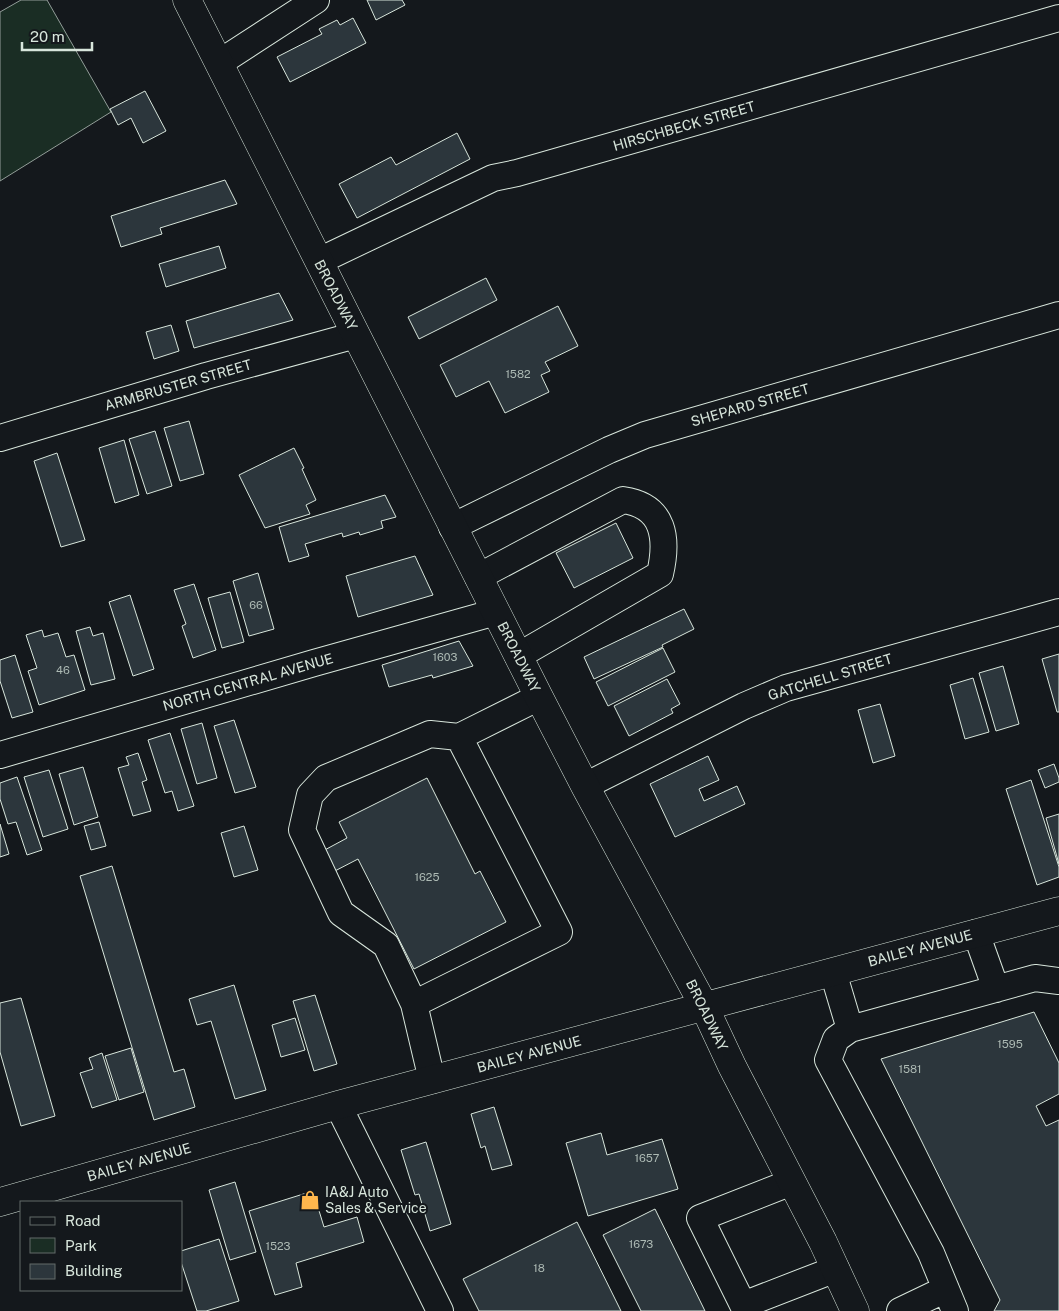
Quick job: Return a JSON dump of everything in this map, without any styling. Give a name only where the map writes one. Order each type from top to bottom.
[{"type":"main road","name":"BROADWAY","points":[[187,0],[539,697],[704,1006],[732,1066],[836,1269],[855,1311]]},
{"type":"main road","name":"BAILEY AVENUE","points":[[0,1202],[338,1105],[1059,910]]},
{"type":"street","points":[[219,63],[304,3]]},
{"type":"street","name":"HIRSCHBECK STREET","points":[[319,261],[493,178],[526,171],[1059,18]]},
{"type":"street","name":"SHEPARD STREET","points":[[452,527],[609,450],[645,435],[1059,315]]},
{"type":"street","name":"ARMBRUSTER STREET","points":[[0,438],[206,376],[356,335]]},
{"type":"street","points":[[478,577],[623,500],[636,502],[649,509],[660,524],[665,542],[660,574],[518,656]]},
{"type":"street","name":"NORTH CENTRAL AVENUE","points":[[0,755],[496,612]]},
{"type":"street","name":"GATCHELL STREET","points":[[585,786],[744,706],[786,688],[1059,612]]},
{"type":"street","points":[[432,1080],[414,1004],[386,945],[340,913],[302,830],[310,795],[326,778],[430,734],[459,738],[539,697]]},
{"type":"street","points":[[414,1004],[559,932],[459,738]]},
{"type":"street","points":[[976,933],[996,988]]},
{"type":"street","points":[[833,972],[850,1029]]},
{"type":"street","points":[[900,1311],[951,1300],[914,1221],[828,1060],[836,1039],[850,1029],[996,988],[1035,978],[1059,981]]},
{"type":"street","points":[[338,1105],[440,1311]]},
{"type":"street","points":[[792,1182],[700,1218],[743,1305],[836,1269]]},
{"type":"green space","points":[[21,0],[47,0],[111,112],[0,181],[0,12]]},
{"type":"building","points":[[367,0],[402,0],[405,5],[376,20]]},
{"type":"building","points":[[353,18],[366,43],[290,82],[277,57],[322,34],[319,29],[337,20],[340,25]]},
{"type":"building","points":[[145,91],[166,131],[143,143],[131,118],[118,125],[110,109]]},
{"type":"building","points":[[457,133],[470,159],[357,218],[339,184],[391,157],[396,165]]},
{"type":"building","points":[[225,180],[237,204],[160,228],[162,234],[121,247],[111,216]]},
{"type":"building","points":[[219,246],[226,268],[166,287],[159,264]]},
{"type":"building","points":[[486,278],[497,300],[419,339],[408,317]]},
{"type":"building","points":[[279,293],[293,320],[194,348],[186,321]]},
{"type":"building","points":[[558,306],[578,346],[545,362],[550,371],[541,375],[549,392],[505,413],[489,381],[456,397],[440,365]]},
{"type":"building","points":[[171,325],[179,351],[154,359],[146,332]]},
{"type":"building","points":[[189,421],[204,474],[180,481],[164,428]]},
{"type":"building","points":[[155,431],[172,486],[147,494],[129,439]]},
{"type":"building","points":[[124,440],[139,495],[115,503],[99,448]]},
{"type":"building","points":[[294,448],[316,500],[306,505],[310,514],[265,528],[239,475]]},
{"type":"building","points":[[57,453],[85,540],[61,547],[34,461]]},
{"type":"building","points":[[385,495],[396,517],[381,521],[383,528],[360,535],[359,532],[343,537],[342,533],[305,544],[309,556],[289,562],[279,527]]},
{"type":"building","points":[[616,523],[633,558],[574,588],[556,553]]},
{"type":"building","points":[[415,556],[433,595],[358,617],[346,576]]},
{"type":"building","points":[[258,573],[274,629],[249,636],[233,581]]},
{"type":"building","points":[[194,584],[216,650],[193,658],[182,626],[186,624],[174,590]]},
{"type":"building","points":[[230,592],[244,642],[222,648],[208,598]]},
{"type":"building","points":[[130,595],[154,669],[133,676],[109,602]]},
{"type":"building","points":[[684,609],[694,629],[662,645],[663,647],[594,679],[584,657]]},
{"type":"building","points":[[90,627],[93,636],[103,633],[115,679],[91,685],[76,631]]},
{"type":"building","points":[[42,630],[44,637],[58,633],[66,657],[74,655],[85,690],[39,705],[28,671],[37,668],[26,635]]},
{"type":"building","points":[[459,641],[473,666],[433,678],[432,675],[389,687],[382,665]]},
{"type":"building","points":[[663,648],[675,672],[608,706],[596,682]]},
{"type":"building","points":[[1059,654],[1059,712],[1057,712],[1042,659]]},
{"type":"building","points":[[15,655],[33,712],[12,718],[0,681],[0,660]]},
{"type":"building","points":[[1003,666],[1019,724],[996,731],[979,673]]},
{"type":"building","points":[[973,678],[989,732],[965,739],[950,685]]},
{"type":"building","points":[[667,679],[680,704],[671,709],[673,713],[629,736],[614,706]]},
{"type":"building","points":[[880,704],[895,756],[873,763],[858,710]]},
{"type":"building","points":[[234,720],[256,787],[235,793],[214,726]]},
{"type":"building","points":[[202,723],[217,778],[197,784],[181,729]]},
{"type":"building","points":[[170,733],[194,806],[178,811],[172,791],[165,793],[148,740]]},
{"type":"building","points":[[138,753],[147,780],[142,782],[151,811],[133,816],[118,768],[129,765],[126,757]]},
{"type":"building","points":[[708,756],[719,780],[699,789],[704,801],[737,786],[745,804],[675,837],[650,784]]},
{"type":"building","points":[[1054,764],[1059,782],[1045,788],[1038,770]]},
{"type":"building","points":[[83,767],[98,817],[74,825],[59,774]]},
{"type":"building","points":[[49,770],[68,829],[43,837],[24,777]]},
{"type":"building","points":[[17,777],[42,850],[27,855],[16,822],[8,824],[0,799],[0,783]]},
{"type":"building","points":[[427,778],[475,874],[480,871],[506,922],[414,969],[358,859],[331,873],[321,852],[347,838],[339,822]]},
{"type":"building","points":[[1031,780],[1059,867],[1059,877],[1037,885],[1006,789]]},
{"type":"building","points":[[1059,814],[1059,864],[1046,818]]},
{"type":"building","points":[[99,822],[106,846],[91,850],[84,826]]},
{"type":"building","points":[[0,824],[9,854],[0,857]]},
{"type":"building","points":[[244,826],[258,870],[234,877],[221,833]]},
{"type":"building","points":[[112,866],[174,1072],[184,1069],[195,1107],[154,1120],[80,876]]},
{"type":"building","points":[[234,985],[266,1090],[235,1099],[211,1021],[197,1025],[189,999]]},
{"type":"building","points":[[315,995],[337,1064],[314,1071],[293,1001]]},
{"type":"building","points":[[21,998],[55,1116],[21,1126],[0,1052],[0,1003]]},
{"type":"building","points":[[1034,1012],[1059,1063],[1059,1094],[1036,1106],[1046,1126],[1059,1120],[1059,1311],[994,1311],[1000,1300],[881,1059]]},
{"type":"building","points":[[295,1018],[305,1050],[281,1057],[272,1025]]},
{"type":"building","points":[[131,1048],[144,1092],[119,1100],[105,1056]]},
{"type":"building","points":[[102,1053],[117,1100],[92,1108],[80,1073],[93,1069],[89,1058]]},
{"type":"building","points":[[494,1107],[512,1165],[492,1170],[485,1146],[481,1148],[471,1114]]},
{"type":"building","points":[[601,1133],[607,1155],[662,1139],[678,1189],[588,1216],[566,1143]]},
{"type":"building","points":[[426,1142],[451,1224],[430,1231],[419,1194],[415,1195],[401,1150]]},
{"type":"building","points":[[235,1182],[256,1252],[230,1260],[209,1190]]},
{"type":"building","points":[[313,1191],[324,1227],[357,1217],[364,1242],[296,1263],[302,1287],[275,1295],[249,1211]]},
{"type":"building","points":[[655,1209],[705,1311],[641,1311],[603,1235]]},
{"type":"building","points":[[577,1222],[621,1311],[479,1311],[463,1279]]},
{"type":"building","points":[[219,1239],[239,1301],[206,1311],[197,1311],[182,1265],[182,1251]]},
{"type":"place","name":"IA&J Auto Sales & Service","points":[[310,1200]]}]
